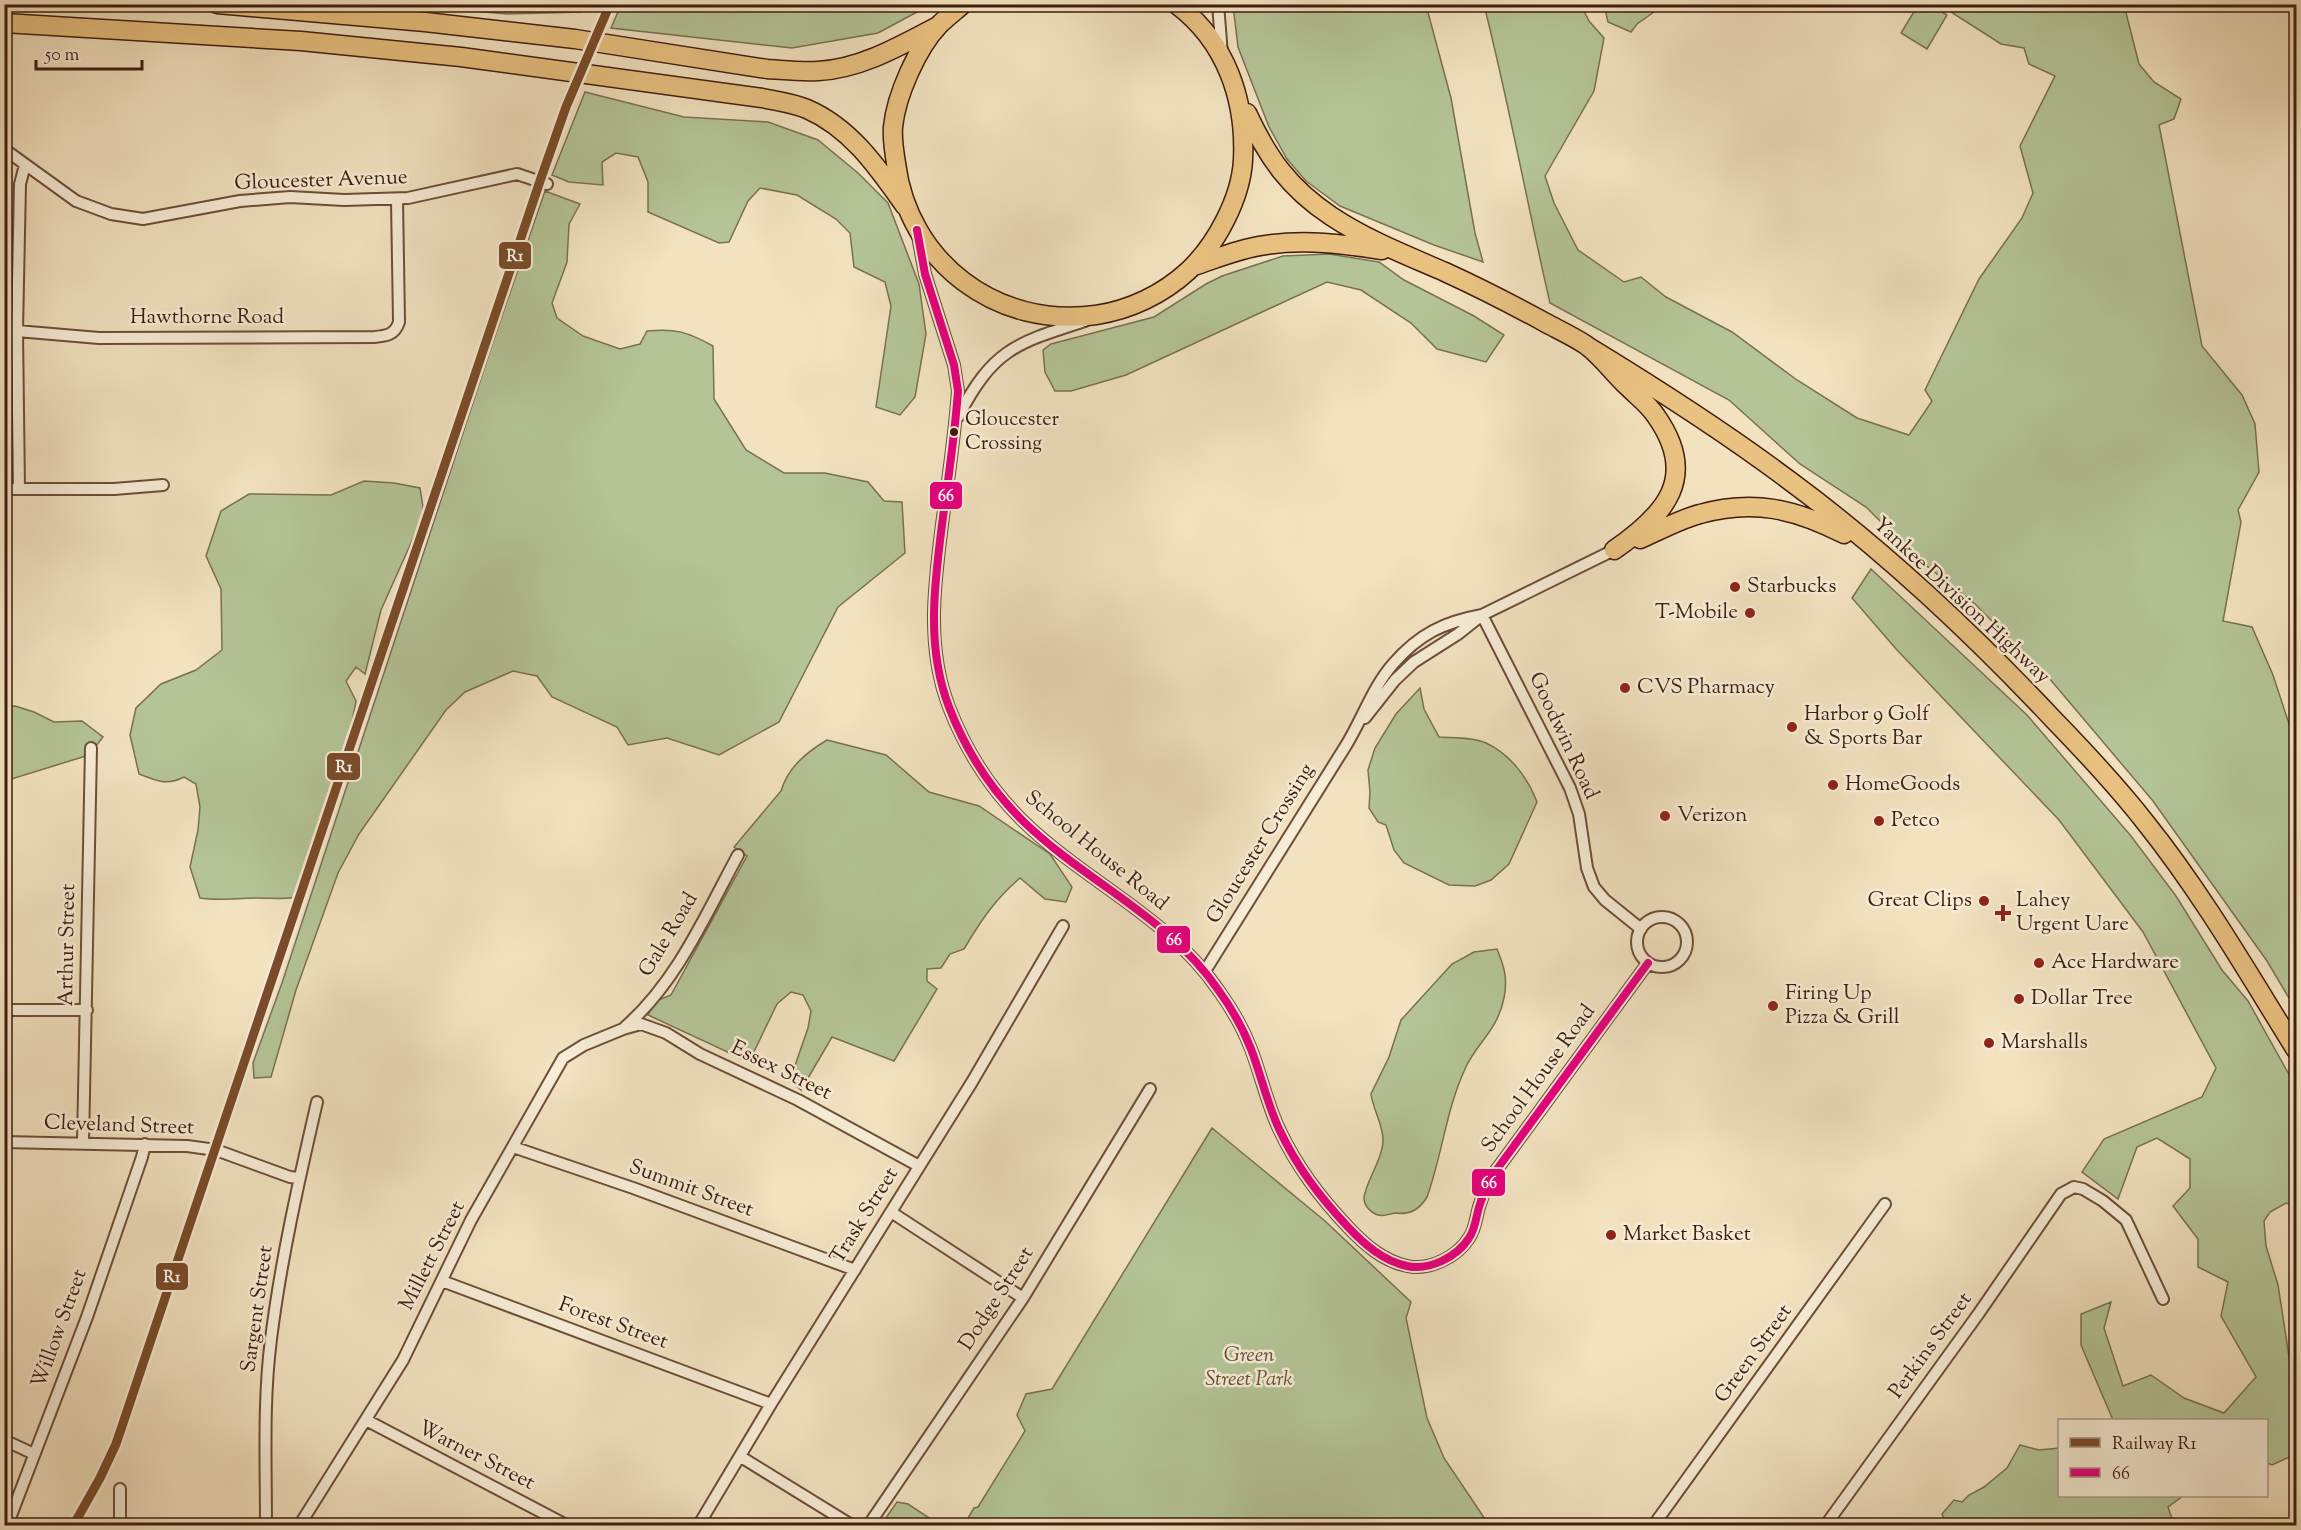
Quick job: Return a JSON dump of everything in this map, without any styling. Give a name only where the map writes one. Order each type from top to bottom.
[{"type":"highway","points":[[216,4],[380,17],[575,39],[767,69],[820,71],[865,60],[898,47],[938,26],[963,4]]},
{"type":"highway","points":[[1176,4],[1207,34],[1222,57],[1260,141],[1280,172],[1300,194],[1333,217],[1395,252],[1490,293],[1587,346],[1656,416],[1674,450],[1676,478],[1668,499],[1648,525],[1614,550]]},
{"type":"highway","points":[[4,23],[301,41],[461,57],[565,69],[762,98],[809,110],[835,125],[860,147],[879,170],[904,206],[917,230],[942,263],[965,283],[1014,309],[1049,316],[1080,317],[1107,314],[1131,306],[1162,291],[1192,267],[1210,247],[1224,226],[1242,172],[1244,131],[1236,89]]},
{"type":"highway","points":[[904,206],[897,176],[894,147],[893,128],[896,111],[908,72],[938,26]]},
{"type":"highway","points":[[1192,267],[1237,251],[1290,242],[1333,242],[1395,252]]},
{"type":"highway","name":"Yankee Division Highway","points":[[1587,346],[1667,395],[1791,482],[1875,550],[1996,658],[2077,744],[2144,821],[2202,899],[2296,1050]]},
{"type":"highway","points":[[1614,550],[1698,514],[1737,506],[1762,506],[1795,512],[1833,528],[1875,550]]},
{"type":"street","points":[[1218,4],[1222,57]]},
{"type":"street","name":"Gloucester Avenue","points":[[4,149],[76,201],[95,209],[143,219],[240,201],[290,197],[397,200],[505,176],[522,175],[547,184]]},
{"type":"street","points":[[19,489],[17,331],[20,184],[25,165]]},
{"type":"street","name":"Hawthorne Road","points":[[17,331],[99,338],[374,337],[391,334],[396,330],[399,322],[397,200]]},
{"type":"street","name":"School House Road","points":[[917,230],[925,274],[954,366],[958,391],[932,617],[936,659],[948,705],[972,757],[996,792],[1025,823],[1176,940],[1205,971],[1232,1009],[1250,1046],[1278,1126],[1300,1171],[1361,1241],[1390,1262],[1410,1267],[1428,1266],[1455,1253],[1469,1239],[1484,1191],[1492,1176],[1648,963]]},
{"type":"street","name":"School House Road","points":[[955,423],[978,381],[1000,357],[1030,339],[1107,314]]},
{"type":"street","points":[[4,489],[114,489],[163,485]]},
{"type":"street","points":[[1482,615],[1614,550]]},
{"type":"street","name":"Gloucester Crossing","points":[[1350,738],[1395,680],[1414,662],[1458,634],[1482,615]]},
{"type":"street","name":"Gloucester Crossing","points":[[1205,971],[1350,738],[1371,695],[1392,665],[1411,646],[1433,630],[1453,620],[1482,615]]},
{"type":"street","name":"Goodwin Road","points":[[1482,615],[1570,788],[1579,814],[1587,868],[1594,886],[1605,900],[1641,929]]},
{"type":"street","name":"Arthur Street","points":[[83,1143],[91,748]]},
{"type":"street","name":"Gale Road","points":[[623,1029],[639,1014],[669,978],[738,855]]},
{"type":"street","points":[[1670,918],[1678,922],[1687,936],[1685,953],[1680,960],[1665,967],[1648,963],[1642,958],[1637,944],[1641,929],[1654,919],[1670,918]]},
{"type":"street","name":"Trask Street","points":[[699,1526],[771,1404],[972,1082],[1063,926]]},
{"type":"street","points":[[12,1010],[87,1010]]},
{"type":"street","name":"Essex Street","points":[[623,1029],[641,1024],[666,1033],[700,1054],[798,1100],[919,1166]]},
{"type":"street","name":"Millett Street","points":[[299,1526],[403,1360],[471,1220],[563,1058],[584,1045],[623,1029]]},
{"type":"street","name":"Dodge Street","points":[[868,1526],[1023,1298],[1150,1089]]},
{"type":"street","name":"Sargent Street","points":[[266,1526],[265,1424],[268,1362],[300,1178],[317,1102]]},
{"type":"street","name":"Cleveland Street","points":[[4,1142],[187,1146],[216,1150],[290,1177],[300,1178]]},
{"type":"street","name":"Willow Street","points":[[8,1526],[87,1317],[145,1144]]},
{"type":"street","name":"Summit Street","points":[[513,1147],[633,1188],[855,1270]]},
{"type":"street","name":"Perkins Street","points":[[1825,1526],[1979,1313],[2061,1194],[2068,1189],[2074,1187],[2092,1193],[2126,1220],[2163,1299]]},
{"type":"street","name":"Green Street","points":[[1653,1526],[1850,1256],[1885,1204]]},
{"type":"street","points":[[891,1212],[1023,1298]]},
{"type":"street","name":"Forest Street","points":[[442,1281],[771,1404]]},
{"type":"street","name":"Warner Street","points":[[366,1420],[568,1526]]},
{"type":"street","points":[[4,1440],[34,1454]]},
{"type":"street","points":[[741,1457],[853,1526]]},
{"type":"street","points":[[120,1489],[120,1526]]},
{"type":"green space","points":[[585,4],[581,12],[507,14],[407,5]]},
{"type":"green space","points":[[621,4],[930,5],[878,33],[792,48],[611,28]]},
{"type":"green space","points":[[1604,4],[1664,5],[1637,24],[1631,32],[1608,22]]},
{"type":"green space","points":[[1233,5],[1426,5],[1451,98],[1475,233],[1483,262],[1434,245],[1340,206],[1306,181],[1287,159],[1269,127],[1238,47]]},
{"type":"green space","points":[[1484,5],[1581,5],[1589,21],[1604,38],[1594,91],[1545,176],[1554,203],[1578,250],[1624,282],[1641,277],[1666,297],[1732,332],[1797,380],[1857,418],[1909,435],[1932,401],[1925,390],[1979,279],[2022,218],[2033,193],[2020,146],[2055,76],[2029,64],[2024,48],[2001,44],[1940,5],[2124,5],[2139,64],[2154,82],[2181,99],[2174,119],[2159,125],[2202,346],[2242,395],[2255,424],[2259,472],[2238,510],[2241,522],[2223,621],[2252,627],[2273,675],[2291,730],[2296,835],[2296,1010],[2267,961],[2153,801],[2049,678],[1975,604],[1918,559],[1866,507],[1800,464],[1729,400],[1550,303]]},
{"type":"green space","points":[[1918,5],[1930,5],[1947,15],[1927,49],[1901,33]]},
{"type":"green space","points":[[585,92],[684,117],[768,122],[818,140],[858,173],[888,203],[919,284],[926,334],[915,397],[900,415],[876,407],[891,306],[885,282],[854,267],[850,233],[836,219],[797,195],[760,188],[748,201],[729,242],[719,243],[648,212],[648,182],[638,157],[616,153],[602,162],[603,185],[569,182],[552,175]]},
{"type":"green space","points":[[545,191],[580,204],[569,224],[567,262],[552,303],[557,318],[583,336],[620,349],[640,344],[647,331],[657,330],[681,332],[713,346],[714,399],[746,450],[784,473],[825,473],[868,482],[884,501],[902,502],[905,553],[838,607],[779,722],[719,755],[667,738],[628,745],[617,727],[552,697],[537,676],[513,671],[465,692],[446,710],[359,834],[338,873],[296,990],[271,1077],[254,1078],[253,1063],[282,983]]},
{"type":"green space","points":[[1329,254],[1379,262],[1404,280],[1474,316],[1504,335],[1486,362],[1437,349],[1411,323],[1361,290],[1327,282],[1126,375],[1071,391],[1055,391],[1045,372],[1043,350],[1051,344],[1154,317],[1222,276],[1283,256]]},
{"type":"green space","points":[[364,481],[420,488],[424,514],[381,610],[365,674],[356,667],[346,681],[356,701],[337,801],[316,850],[304,896],[200,898],[190,867],[198,830],[200,807],[196,784],[184,777],[167,782],[139,774],[130,735],[136,708],[161,684],[196,670],[222,650],[221,589],[206,556],[221,511],[249,494],[331,495]]},
{"type":"green space","points":[[1871,569],[2027,715],[2131,836],[2176,896],[2222,970],[2248,1001],[2296,1087],[2296,1207],[2286,1203],[2270,1212],[2264,1221],[2266,1246],[2278,1285],[2296,1402],[2296,1454],[2272,1465],[2268,1463],[2268,1419],[2113,1419],[2081,1345],[2081,1314],[2111,1302],[2104,1328],[2123,1386],[2151,1375],[2184,1398],[2224,1413],[2256,1377],[2221,1316],[2228,1282],[2198,1267],[2198,1239],[2173,1206],[2190,1188],[2190,1159],[2157,1138],[2137,1147],[2118,1199],[2082,1172],[2104,1139],[2202,1097],[2216,1068],[2143,932],[2059,820],[1897,650],[1852,598]]},
{"type":"green space","points":[[1420,688],[1424,709],[1439,737],[1475,740],[1486,743],[1503,753],[1529,784],[1537,802],[1509,864],[1491,880],[1475,886],[1449,885],[1404,863],[1394,850],[1386,825],[1378,822],[1369,808],[1368,770],[1375,748],[1396,714]]},
{"type":"green space","points":[[15,706],[54,722],[82,721],[103,737],[89,755],[5,781],[5,707]]},
{"type":"green space","points":[[827,740],[886,755],[929,792],[979,806],[1050,854],[1072,887],[1066,902],[1045,899],[1020,878],[989,911],[964,949],[950,954],[941,968],[927,969],[927,981],[937,989],[894,1061],[832,1037],[801,1090],[790,1080],[808,1028],[811,1011],[803,995],[791,992],[777,1004],[749,1062],[648,1015],[656,1001],[671,995],[747,856],[734,847],[781,791],[793,767]]},
{"type":"green space","points":[[1497,949],[1505,979],[1501,1010],[1465,1069],[1427,1197],[1418,1208],[1410,1212],[1383,1216],[1375,1214],[1370,1211],[1364,1201],[1367,1185],[1380,1155],[1383,1140],[1371,1094],[1389,1057],[1401,1020],[1452,964],[1474,952]]},
{"type":"green space","name":"Green Street Park","points":[[1212,1128],[1325,1221],[1411,1302],[1406,1318],[1427,1418],[1444,1458],[1489,1525],[964,1525],[974,1508],[978,1507],[1025,1431],[1017,1415],[1026,1394],[1052,1389]]},
{"type":"green space","points":[[2020,1445],[2039,1450],[2058,1448],[2058,1497],[2182,1497],[2168,1507],[2174,1525],[1946,1525],[1942,1514],[1954,1500],[1962,1502],[2007,1468]]},
{"type":"green space","points":[[897,1502],[908,1504],[940,1525],[881,1525]]},
{"type":"rail line","name":"R1","points":[[73,1526],[116,1444],[540,181],[566,107],[610,4]]},
{"type":"transit line","name":"66","points":[[917,230],[925,274],[954,365],[958,391],[937,565],[934,612],[937,660],[949,707],[980,769],[1000,796],[1024,822],[1048,844],[1152,921],[1199,965],[1224,998],[1241,1026],[1275,1119],[1293,1156],[1318,1192],[1354,1233],[1382,1256],[1398,1264],[1415,1267],[1442,1261],[1464,1245],[1475,1226],[1482,1197],[1492,1176],[1648,963]]},
{"type":"place","name":"Gloucester Crossing","points":[[954,432]]},
{"type":"place","name":"Starbucks","points":[[1735,587]]},
{"type":"place","name":"T-Mobile","points":[[1750,613]]},
{"type":"place","name":"CVS Pharmacy","points":[[1625,688]]},
{"type":"place","name":"Harbor 9 Golf & Sports Bar","points":[[1792,727]]},
{"type":"place","name":"HomeGoods","points":[[1833,785]]},
{"type":"place","name":"Verizon","points":[[1665,816]]},
{"type":"place","name":"Petco","points":[[1879,821]]},
{"type":"place","name":"Great Clips","points":[[1984,901]]},
{"type":"place","name":"Lahey Urgent Uare","points":[[2003,913]]},
{"type":"place","name":"Ace Hardware","points":[[2039,963]]},
{"type":"place","name":"Dollar Tree","points":[[2019,999]]},
{"type":"place","name":"Firing Up Pizza & Grill","points":[[1773,1006]]},
{"type":"place","name":"Marshalls","points":[[1989,1043]]},
{"type":"place","name":"Market Basket","points":[[1611,1235]]}]
